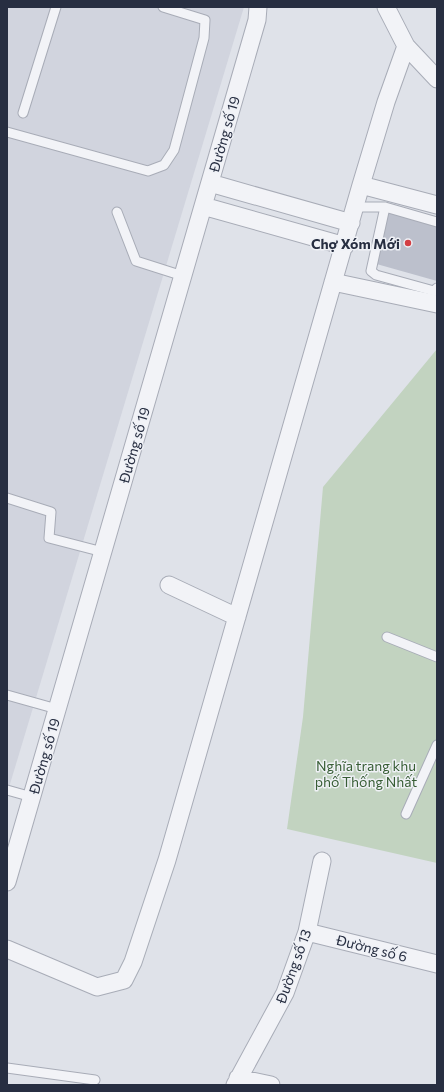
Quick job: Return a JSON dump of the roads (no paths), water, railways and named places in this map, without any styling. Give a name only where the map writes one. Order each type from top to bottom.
[{"type":"street","name":"Đường số 19","points":[[7,882],[210,184],[257,20],[258,7]]},
{"type":"street","points":[[386,7],[406,46],[437,79]]},
{"type":"street","points":[[7,949],[97,987],[124,980],[133,962],[167,860],[361,186],[386,102],[406,46]]},
{"type":"street","points":[[210,184],[351,223]]},
{"type":"street","points":[[361,186],[437,204]]},
{"type":"street","points":[[203,206],[344,246]]},
{"type":"street","points":[[333,282],[437,304]]},
{"type":"street","points":[[169,585],[237,617]]},
{"type":"street","name":"Đường số 13","points":[[236,1082],[285,993],[307,932],[322,861]]},
{"type":"street","name":"Đường số 6","points":[[307,932],[437,964]]},
{"type":"street","points":[[236,1082],[271,1085]]},
{"type":"lane","points":[[23,113],[56,7]]},
{"type":"lane","points":[[7,132],[148,171],[164,165],[174,150],[204,38],[205,20],[163,7]]},
{"type":"lane","points":[[356,207],[385,207],[437,222]]},
{"type":"lane","points":[[385,207],[371,271],[376,275],[434,292],[437,288]]},
{"type":"lane","points":[[116,212],[136,261],[183,276]]},
{"type":"lane","points":[[7,498],[51,512],[49,538],[103,552]]},
{"type":"lane","points":[[387,637],[437,657]]},
{"type":"lane","points":[[7,695],[57,709]]},
{"type":"lane","points":[[406,814],[437,745]]},
{"type":"lane","points":[[7,790],[32,798]]},
{"type":"lane","points":[[7,1068],[95,1080]]},
{"type":"place","name":"Chợ Xóm Mới","points":[[408,243]]},
{"type":"park label","name":"Nghĩa trang khu phố Thống Nhất","points":[[366,774]]}]
